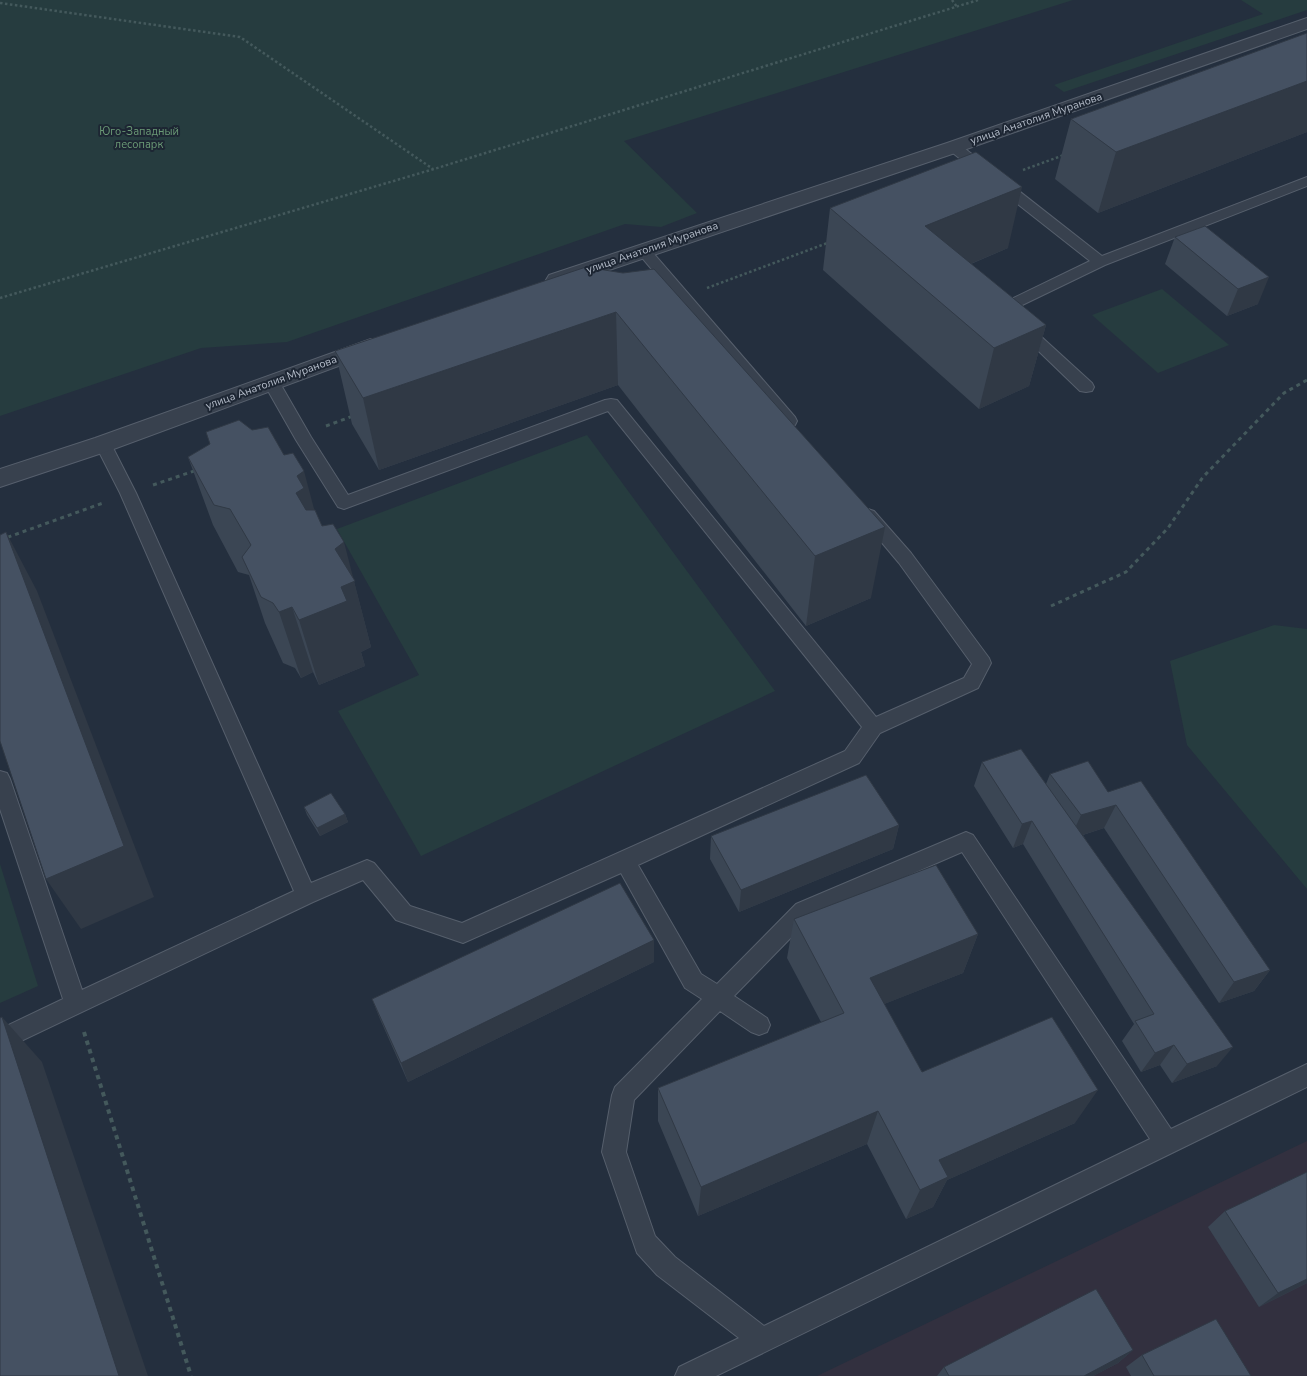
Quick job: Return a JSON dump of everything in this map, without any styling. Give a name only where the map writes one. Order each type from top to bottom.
[{"type":"street","name":"улица Анатолия Муранова","points":[[541,286],[643,250],[954,147],[1307,23]]},
{"type":"street","name":"улица Анатолия Муранова","points":[[0,478],[103,444],[385,341]]},
{"type":"lane","points":[[954,147],[1100,262]]},
{"type":"lane","points":[[1086,387],[1002,308],[1100,262],[1307,181]]},
{"type":"lane","points":[[643,250],[797,430]]},
{"type":"lane","points":[[271,382],[304,440],[344,502],[611,404],[873,726]]},
{"type":"lane","points":[[103,444],[128,494],[306,895]]},
{"type":"lane","points":[[0,1040],[306,895],[367,869],[403,913],[463,933],[852,757],[873,726],[971,683],[982,663],[905,558],[860,506]]},
{"type":"lane","points":[[0,779],[76,1005]]},
{"type":"lane","points":[[762,1340],[666,1266],[646,1244],[614,1152],[623,1095],[803,911],[966,841],[1166,1144]]},
{"type":"lane","points":[[625,861],[693,980],[759,1025]]},
{"type":"lane","points":[[688,1376],[1307,1075]]},
{"type":"path","points":[[952,0],[957,6]]},
{"type":"path","points":[[0,298],[434,170],[978,0]]},
{"type":"path","points":[[0,3],[240,37],[434,170]]},
{"type":"path","points":[[1051,606],[1126,572],[1168,528],[1203,477],[1284,393],[1307,380]]},
{"type":"path","points":[[76,1005],[191,1376]]},
{"type":"shaded area","points":[[1307,1141],[1307,1376],[817,1376]]},
{"type":"green space","name":"Юго-Западный лесопарк","points":[[0,0],[1073,0],[624,141],[697,213],[661,227],[625,224],[287,342],[201,348],[0,416]]},
{"type":"green space","points":[[1241,0],[1307,0],[1307,10],[1064,92],[1054,85],[1263,14]]},
{"type":"green space","points":[[1162,289],[1229,345],[1158,373],[1092,315]]},
{"type":"green space","points":[[587,435],[775,691],[421,856],[338,711],[419,675],[337,529]]},
{"type":"green space","points":[[1274,625],[1307,629],[1307,889],[1187,745],[1170,661]]},
{"type":"green space","points":[[0,864],[38,986],[0,1003]]},
{"type":"building","points":[[1307,33],[1307,81],[1116,152],[1071,119]]},
{"type":"building","points":[[976,152],[1022,187],[925,226],[1046,325],[994,348],[830,208]]},
{"type":"building","points":[[1205,226],[1269,277],[1238,289],[1175,237]]},
{"type":"building","points":[[586,267],[623,273],[654,269],[885,527],[815,556],[616,312],[363,398],[335,351]]},
{"type":"building","points":[[239,420],[252,430],[268,427],[284,455],[293,453],[304,471],[297,476],[304,488],[296,493],[306,510],[315,510],[322,526],[333,524],[344,542],[335,549],[355,581],[341,587],[347,601],[299,620],[292,607],[279,612],[273,603],[261,597],[242,557],[251,545],[230,509],[214,505],[188,457],[210,444],[206,432]]},
{"type":"building","points":[[6,532],[124,846],[46,879],[0,741],[0,535]]},
{"type":"building","points":[[1021,749],[1233,1047],[1187,1064],[1174,1045],[1155,1053],[1135,1021],[1154,1014],[1032,821],[1022,824],[982,762]]},
{"type":"building","points":[[1088,761],[1108,792],[1141,781],[1270,970],[1234,982],[1116,805],[1081,815],[1050,774]]},
{"type":"building","points":[[866,775],[899,825],[741,890],[711,836]]},
{"type":"building","points":[[331,793],[345,814],[317,828],[304,807]]},
{"type":"building","points":[[936,865],[978,934],[870,978],[922,1072],[1052,1017],[1098,1090],[939,1160],[948,1177],[920,1190],[878,1111],[701,1187],[658,1088],[844,1013],[794,919]]},
{"type":"building","points":[[620,883],[654,940],[401,1063],[372,999]]},
{"type":"building","points":[[2,1017],[119,1376],[0,1376],[0,1018]]},
{"type":"building","points":[[1307,1172],[1307,1279],[1278,1293],[1225,1211]]},
{"type":"building","points":[[1096,1289],[1133,1350],[1084,1376],[949,1376],[944,1367]]},
{"type":"building","points":[[1216,1319],[1251,1376],[1154,1376],[1142,1355]]}]
